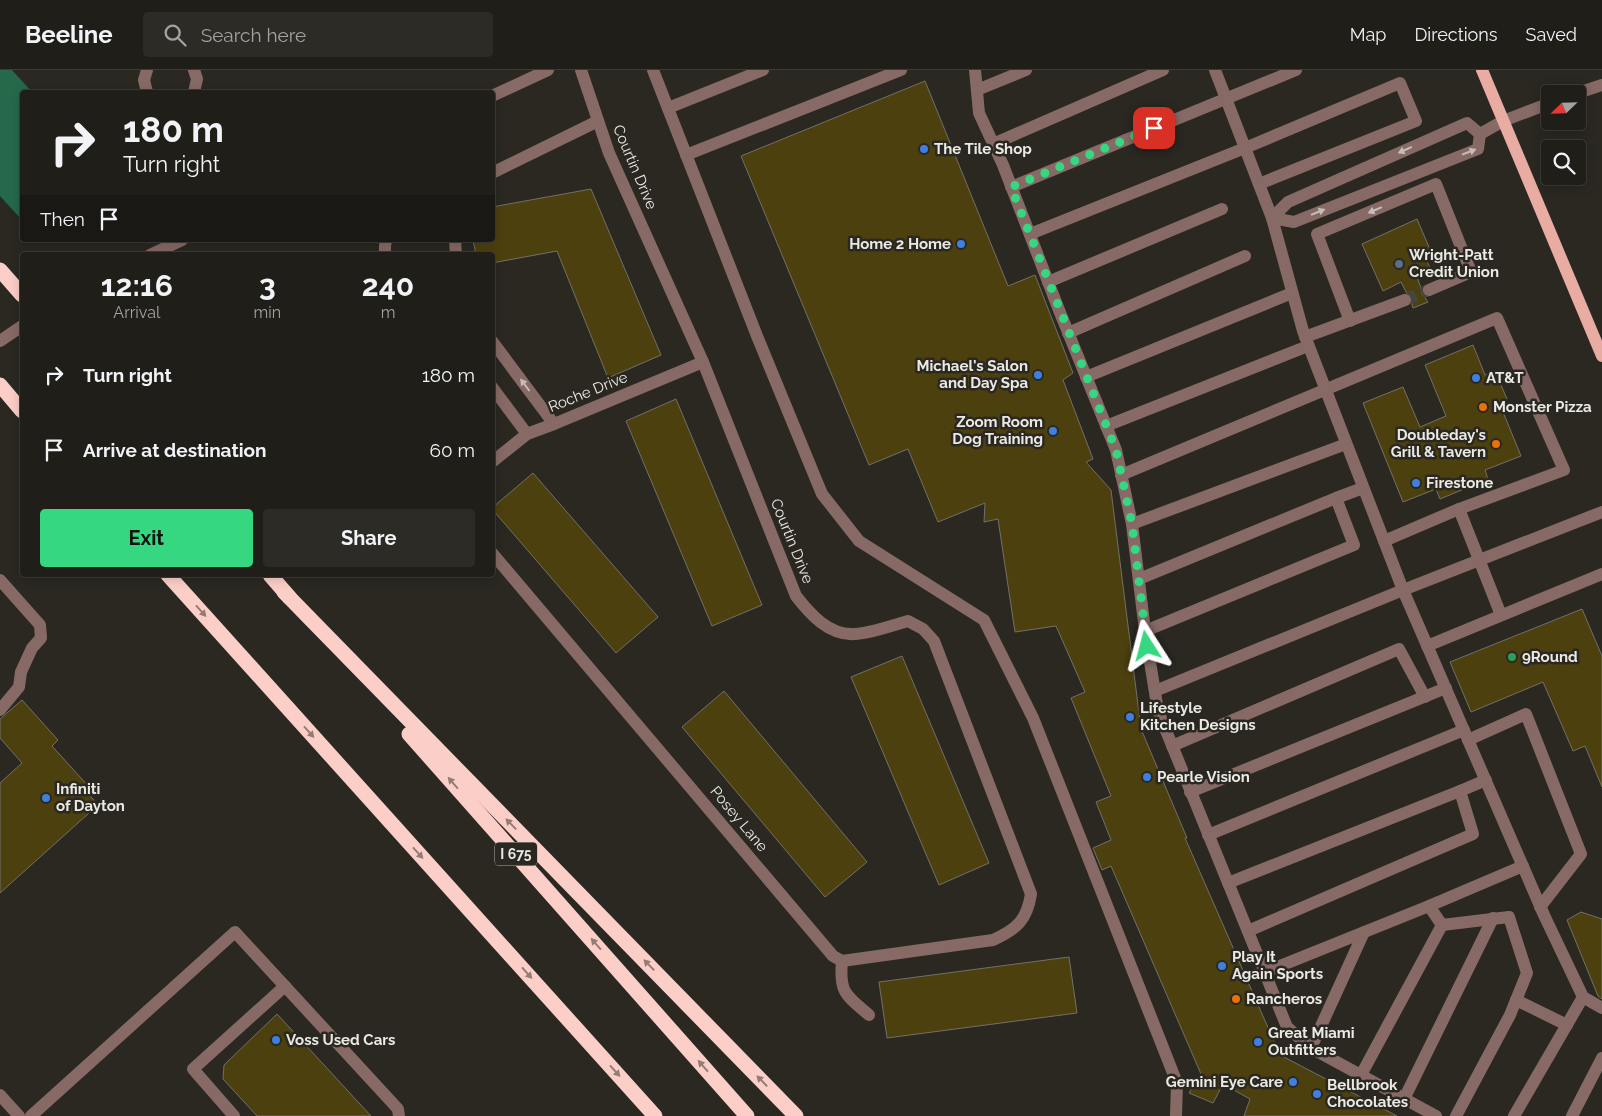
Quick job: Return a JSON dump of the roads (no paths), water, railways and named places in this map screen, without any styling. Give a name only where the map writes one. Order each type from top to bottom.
[{"type":"highway","points":[[0,270],[20,294]]},
{"type":"highway","points":[[0,385],[20,409]]},
{"type":"highway","points":[[170,577],[655,1116]]},
{"type":"highway","name":"I 675","points":[[272,577],[747,1116]]},
{"type":"highway","points":[[284,592],[796,1116]]},
{"type":"main road","points":[[1482,70],[1602,356]]},
{"type":"street","points":[[146,90],[144,80],[147,70]]},
{"type":"street","points":[[194,70],[197,79],[194,90]]},
{"type":"street","points":[[495,95],[548,70]]},
{"type":"street","name":"Courtin Drive","points":[[581,70],[610,153],[703,362],[796,596],[812,616],[837,632],[856,634],[908,621],[923,629],[934,641],[1031,894],[1028,910],[1021,922],[1009,933],[993,940],[842,961]]},
{"type":"street","points":[[653,70],[757,336],[822,494],[858,541],[984,620],[1033,718],[1177,1083],[1176,1116]]},
{"type":"street","points":[[668,108],[763,70]]},
{"type":"street","points":[[686,155],[901,70]]},
{"type":"street","points":[[975,70],[979,113],[1011,187],[1116,450],[1132,524],[1145,631],[1158,711],[1287,1027],[1310,1048],[1436,1116]]},
{"type":"street","points":[[977,90],[1026,70]]},
{"type":"street","points":[[993,144],[1163,70]]},
{"type":"street","points":[[1215,70],[1272,218],[1307,342],[1403,590],[1540,907],[1583,998],[1602,1008]]},
{"type":"street","points":[[1011,187],[1296,70]]},
{"type":"street","points":[[1030,234],[1245,148],[1400,83],[1416,121],[1259,184]]},
{"type":"street","points":[[1586,90],[1602,85]]},
{"type":"street","points":[[1480,134],[1503,121],[1541,106]]},
{"type":"street","points":[[495,172],[598,121]]},
{"type":"street","points":[[1272,218],[1288,202],[1467,123],[1480,134]]},
{"type":"street","points":[[1272,218],[1294,222],[1478,149],[1480,134]]},
{"type":"street","points":[[1350,321],[1317,234],[1436,184],[1470,272],[1429,290]]},
{"type":"street","points":[[1048,282],[1222,209]]},
{"type":"street","points":[[156,252],[178,242]]},
{"type":"street","points":[[1068,333],[1245,256]]},
{"type":"street","points":[[1086,376],[1292,293]]},
{"type":"street","points":[[1106,426],[1307,342],[1350,321],[1405,300]]},
{"type":"street","points":[[1121,475],[1498,318],[1564,470],[1459,510],[1384,542]]},
{"type":"street","points":[[0,341],[20,327]]},
{"type":"street","points":[[495,345],[554,424]]},
{"type":"street","name":"Roche Drive","points":[[495,460],[527,434],[703,362]]},
{"type":"street","points":[[495,391],[527,434]]},
{"type":"street","points":[[1132,524],[1346,444]]},
{"type":"street","points":[[1138,579],[1363,488]]},
{"type":"street","points":[[1145,631],[1354,545],[1336,498]]},
{"type":"street","points":[[1459,510],[1501,616]]},
{"type":"street","points":[[1155,691],[1403,590],[1602,512]]},
{"type":"street","name":"Posey Lane","points":[[495,557],[832,956],[842,961]]},
{"type":"street","points":[[1427,646],[1602,574]]},
{"type":"street","points":[[0,580],[40,625],[42,638],[32,648],[21,672],[19,687],[0,710]]},
{"type":"street","points":[[1172,746],[1399,649],[1424,697]]},
{"type":"street","points":[[1190,792],[1446,688]]},
{"type":"street","points":[[1208,834],[1466,735],[1526,714],[1581,854],[1540,907]]},
{"type":"street","points":[[1228,884],[1486,780]]},
{"type":"street","points":[[1248,931],[1473,834],[1460,791]]},
{"type":"street","points":[[1265,972],[1523,866]]},
{"type":"street","points":[[1429,906],[1442,925]]},
{"type":"street","points":[[1442,925],[1509,916],[1528,973],[1510,1015],[1456,1116]]},
{"type":"street","points":[[1404,1099],[1493,918]]},
{"type":"street","points":[[1361,1075],[1442,925]]},
{"type":"street","points":[[31,1116],[235,932],[285,986],[395,1114]]},
{"type":"street","points":[[1310,1048],[1364,932]]},
{"type":"street","points":[[842,961],[840,980],[848,997],[869,1015]]},
{"type":"street","points":[[234,1116],[192,1069],[285,986]]},
{"type":"street","points":[[1514,1116],[1583,998]]},
{"type":"street","points":[[1516,1000],[1567,1025]]},
{"type":"street","points":[[1572,1116],[1602,1058]]},
{"type":"street","points":[[0,1095],[18,1116]]},
{"type":"tunnel","points":[[1405,300],[1429,290]]},
{"type":"place","name":"The Tile Shop","points":[[924,149]]},
{"type":"place","name":"Home 2 Home","points":[[961,244]]},
{"type":"place","name":"Wright-Patt Credit Union","points":[[1399,264]]},
{"type":"place","name":"Michael's Salon and Day Spa","points":[[1038,375]]},
{"type":"place","name":"AT&T","points":[[1476,378]]},
{"type":"place","name":"Monster Pizza","points":[[1483,407]]},
{"type":"place","name":"Zoom Room Dog Training","points":[[1053,431]]},
{"type":"place","name":"Doubleday's Grill & Tavern","points":[[1496,444]]},
{"type":"place","name":"Firestone","points":[[1416,483]]},
{"type":"place","name":"9Round","points":[[1512,657]]},
{"type":"place","name":"Lifestyle Kitchen Designs","points":[[1130,717]]},
{"type":"place","name":"Pearle Vision","points":[[1147,777]]},
{"type":"place","name":"Infiniti of Dayton","points":[[46,798]]},
{"type":"place","name":"Play It Again Sports","points":[[1222,966]]},
{"type":"place","name":"Rancheros","points":[[1236,999]]},
{"type":"place","name":"Voss Used Cars","points":[[276,1040]]},
{"type":"place","name":"Great Miami Outfitters","points":[[1258,1042]]},
{"type":"place","name":"Gemini Eye Care","points":[[1293,1082]]},
{"type":"place","name":"Bellbrook Chocolates","points":[[1317,1094]]}]
